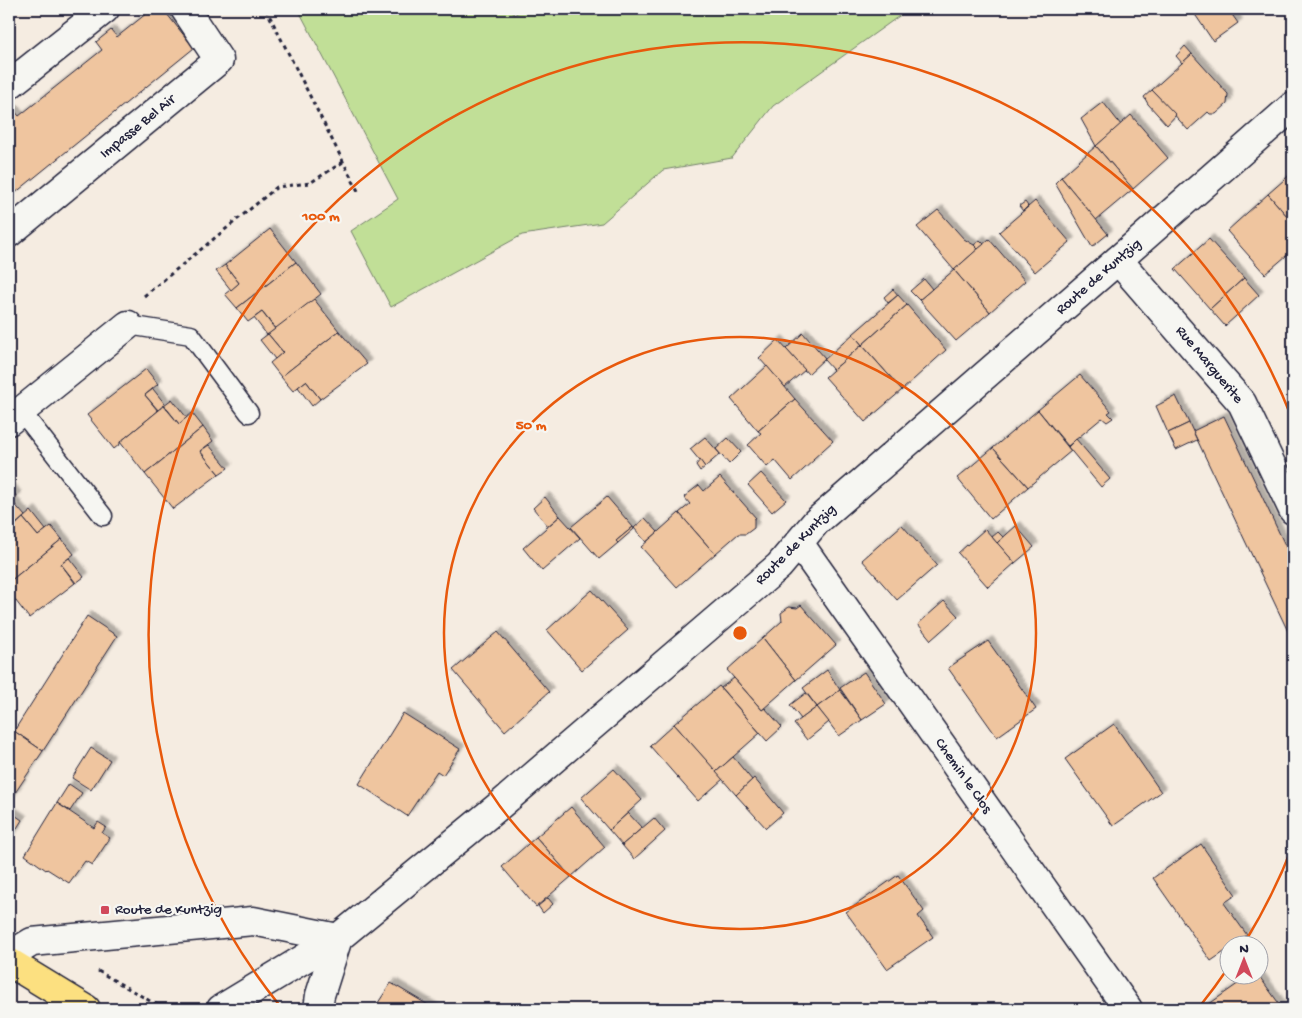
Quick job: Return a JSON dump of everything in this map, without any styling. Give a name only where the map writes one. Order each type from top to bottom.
[{"type":"main road","points":[[9,962],[86,1009]]},
{"type":"street","points":[[9,85],[105,9]]},
{"type":"street","name":"Impasse Bel Air","points":[[9,233],[219,60],[185,9]]},
{"type":"street","name":"Route de Kuntzig","points":[[221,1009],[338,938],[500,805],[779,566],[816,522],[1293,106]]},
{"type":"street","name":"Rue Marguerite","points":[[1118,260],[1242,402],[1293,510]]},
{"type":"street","points":[[15,416],[128,326]]},
{"type":"street","name":"Chemin le Clos","points":[[799,543],[1128,1009]]},
{"type":"street","points":[[9,956],[32,942],[253,921],[338,938],[316,1004]]},
{"type":"lane","points":[[128,326],[191,335],[249,413]]},
{"type":"lane","points":[[15,416],[103,516]]},
{"type":"path","points":[[266,9],[358,190]]},
{"type":"path","points":[[128,326],[132,306],[277,187],[310,183],[343,162]]},
{"type":"path","points":[[78,937],[78,960],[164,1009]]},
{"type":"green space","points":[[298,9],[511,9],[514,15],[523,9],[909,9],[773,106],[732,158],[663,170],[602,223],[522,235],[391,307],[351,231],[398,199]]},
{"type":"building","points":[[152,9],[163,9],[194,48],[9,198],[9,113],[13,109],[19,116],[102,50],[96,42],[111,30],[117,37]]},
{"type":"building","points":[[1200,9],[1228,9],[1238,23],[1213,41],[1194,13]]},
{"type":"building","points":[[1185,46],[1192,54],[1182,63],[1176,56]]},
{"type":"building","points":[[1192,54],[1228,94],[1227,104],[1216,114],[1208,112],[1188,130],[1152,90]]},
{"type":"building","points":[[1152,90],[1176,115],[1167,125],[1144,97]]},
{"type":"building","points":[[1103,102],[1121,125],[1096,146],[1081,119]]},
{"type":"building","points":[[1131,115],[1168,158],[1133,189],[1096,146]]},
{"type":"building","points":[[1096,146],[1133,189],[1096,220],[1061,177]]},
{"type":"building","points":[[1293,172],[1293,223],[1268,194]]},
{"type":"building","points":[[1061,177],[1108,234],[1092,247],[1055,183]]},
{"type":"building","points":[[1268,194],[1293,223],[1293,250],[1265,274],[1227,231]]},
{"type":"building","points":[[1035,201],[1070,242],[1035,272],[999,232]]},
{"type":"building","points":[[1025,202],[1028,206],[1023,211],[1019,206]]},
{"type":"building","points":[[938,210],[964,239],[978,249],[954,270],[917,227]]},
{"type":"building","points":[[270,229],[296,262],[237,308],[225,294],[239,283],[225,265]]},
{"type":"building","points":[[989,239],[1025,281],[990,312],[954,270]]},
{"type":"building","points":[[1209,239],[1244,278],[1210,309],[1175,269]]},
{"type":"building","points":[[980,240],[984,244],[978,249],[974,245]]},
{"type":"building","points":[[296,262],[321,294],[276,329],[262,312],[248,322],[237,308]]},
{"type":"building","points":[[225,265],[239,283],[231,290],[216,271]]},
{"type":"building","points":[[954,270],[990,312],[956,341],[919,300]]},
{"type":"building","points":[[1244,278],[1259,295],[1225,326],[1210,309]]},
{"type":"building","points":[[924,279],[932,289],[919,300],[910,291]]},
{"type":"building","points":[[893,289],[898,295],[888,303],[884,297]]},
{"type":"building","points":[[898,295],[907,305],[862,345],[853,334]]},
{"type":"building","points":[[314,299],[339,331],[281,377],[270,363],[283,352],[268,334]]},
{"type":"building","points":[[907,305],[946,350],[902,390],[862,345]]},
{"type":"building","points":[[262,312],[275,329],[267,335],[254,318]]},
{"type":"building","points":[[339,331],[367,364],[320,399],[306,381],[293,391],[281,377]]},
{"type":"building","points":[[803,333],[825,358],[808,374],[786,349]]},
{"type":"building","points":[[268,334],[283,352],[275,359],[260,340]]},
{"type":"building","points":[[853,334],[862,345],[833,370],[824,360]]},
{"type":"building","points":[[778,340],[805,370],[785,387],[759,358]]},
{"type":"building","points":[[862,345],[902,390],[865,422],[825,377]]},
{"type":"building","points":[[767,366],[795,399],[758,431],[731,399]]},
{"type":"building","points":[[146,369],[158,384],[145,395],[158,411],[114,449],[87,415]]},
{"type":"building","points":[[1080,375],[1111,411],[1108,413],[1113,418],[1107,422],[1102,418],[1068,446],[1038,410]]},
{"type":"building","points":[[306,381],[320,399],[312,406],[298,387]]},
{"type":"building","points":[[153,389],[165,404],[158,410],[145,395]]},
{"type":"building","points":[[1176,396],[1189,423],[1168,433],[1156,406]]},
{"type":"building","points":[[172,399],[187,418],[179,424],[164,405]]},
{"type":"building","points":[[795,399],[833,441],[792,480],[775,460],[767,467],[748,445],[761,433],[758,431]]},
{"type":"building","points":[[164,406],[179,424],[192,413],[203,427],[145,474],[120,442]]},
{"type":"building","points":[[1038,410],[1071,451],[1028,487],[993,448]]},
{"type":"building","points":[[1224,416],[1293,562],[1293,642],[1193,431]]},
{"type":"building","points":[[1189,423],[1197,440],[1176,450],[1168,433]]},
{"type":"building","points":[[203,427],[213,441],[200,451],[219,474],[173,509],[145,474]]},
{"type":"building","points":[[705,437],[720,454],[705,467],[690,449]]},
{"type":"building","points":[[728,438],[741,452],[729,464],[716,449]]},
{"type":"building","points":[[1076,439],[1110,479],[1101,487],[1068,447]]},
{"type":"building","points":[[209,445],[228,468],[219,474],[200,451]]},
{"type":"building","points":[[993,448],[1028,487],[991,519],[957,478]]},
{"type":"building","points":[[700,460],[705,467],[700,471],[696,465]]},
{"type":"building","points":[[761,473],[786,500],[772,512],[748,485]]},
{"type":"building","points":[[720,477],[756,518],[754,519],[754,528],[746,534],[738,534],[715,554],[679,513],[690,504],[684,497],[699,485],[704,491]]},
{"type":"building","points":[[9,486],[17,497],[9,503]]},
{"type":"building","points":[[545,497],[560,516],[548,526],[533,508]]},
{"type":"building","points":[[607,497],[633,527],[599,559],[571,527]]},
{"type":"building","points":[[12,501],[25,516],[16,524],[9,513],[9,503]]},
{"type":"building","points":[[31,511],[46,530],[38,536],[23,518]]},
{"type":"building","points":[[9,513],[17,524],[9,531]]},
{"type":"building","points":[[679,513],[715,554],[677,587],[641,547]]},
{"type":"building","points":[[560,516],[580,538],[542,571],[523,548]]},
{"type":"building","points":[[23,518],[38,536],[51,526],[62,539],[9,582],[9,531]]},
{"type":"building","points":[[645,518],[658,532],[646,542],[634,528]]},
{"type":"building","points":[[902,525],[937,565],[897,600],[862,560]]},
{"type":"building","points":[[1016,526],[1034,547],[1015,563],[997,543]]},
{"type":"building","points":[[633,527],[634,529],[618,543],[616,541]]},
{"type":"building","points":[[985,529],[1015,563],[988,587],[958,553]]},
{"type":"building","points":[[998,532],[1003,537],[997,543],[992,537]]},
{"type":"building","points":[[62,539],[74,554],[61,564],[75,583],[29,618],[9,592],[9,582]]},
{"type":"building","points":[[69,558],[84,577],[76,583],[61,564]]},
{"type":"building","points":[[592,590],[628,630],[582,670],[547,630]]},
{"type":"building","points":[[944,601],[958,616],[931,640],[918,624]]},
{"type":"building","points":[[801,605],[836,645],[796,680],[763,638],[782,621],[781,613],[789,607],[797,608]]},
{"type":"building","points":[[87,616],[117,636],[43,751],[14,731]]},
{"type":"building","points":[[498,632],[549,692],[505,731],[453,670]]},
{"type":"building","points":[[763,638],[796,680],[762,710],[727,670]]},
{"type":"building","points":[[988,641],[1036,709],[997,737],[948,668]]},
{"type":"building","points":[[827,670],[840,690],[817,707],[803,688]]},
{"type":"building","points":[[864,672],[886,704],[862,720],[840,688]]},
{"type":"building","points":[[734,678],[762,710],[765,708],[782,727],[767,741],[721,688]]},
{"type":"building","points":[[719,686],[760,733],[716,772],[674,724]]},
{"type":"building","points":[[840,690],[862,720],[839,736],[817,707]]},
{"type":"building","points":[[806,693],[817,707],[801,719],[790,705]]},
{"type":"building","points":[[817,707],[829,722],[807,740],[794,724]]},
{"type":"building","points":[[403,713],[460,749],[443,775],[437,771],[407,816],[359,784]]},
{"type":"building","points":[[674,724],[723,779],[698,801],[650,746]]},
{"type":"building","points":[[1114,724],[1161,792],[1113,826],[1065,759]]},
{"type":"building","points":[[14,731],[43,751],[9,802],[9,740]]},
{"type":"building","points":[[91,748],[110,760],[91,790],[72,778]]},
{"type":"building","points":[[733,757],[752,780],[736,795],[716,772]]},
{"type":"building","points":[[614,769],[642,800],[609,830],[581,798]]},
{"type":"building","points":[[754,778],[783,813],[766,828],[736,795]]},
{"type":"building","points":[[69,784],[82,793],[70,811],[57,803]]},
{"type":"building","points":[[57,803],[94,828],[98,822],[106,827],[102,833],[110,838],[92,865],[85,861],[69,883],[25,855]]},
{"type":"building","points":[[571,807],[605,847],[571,877],[536,837]]},
{"type":"building","points":[[9,811],[22,820],[9,841]]},
{"type":"building","points":[[628,813],[642,828],[622,845],[609,830]]},
{"type":"building","points":[[654,818],[665,831],[634,859],[622,845]]},
{"type":"building","points":[[536,837],[571,877],[536,907],[502,867]]},
{"type":"building","points":[[1201,844],[1236,895],[1224,903],[1247,935],[1220,936],[1220,955],[1211,961],[1153,878]]},
{"type":"building","points":[[898,875],[924,911],[918,916],[933,937],[887,969],[846,912]]},
{"type":"building","points":[[548,898],[553,904],[543,913],[538,906]]},
{"type":"building","points":[[391,983],[435,1009],[374,1009]]},
{"type":"building","points":[[1235,986],[1266,986],[1283,1009],[1202,1009]]},
{"type":"place","name":"Route de Kuntzig","points":[[105,910]]}]
